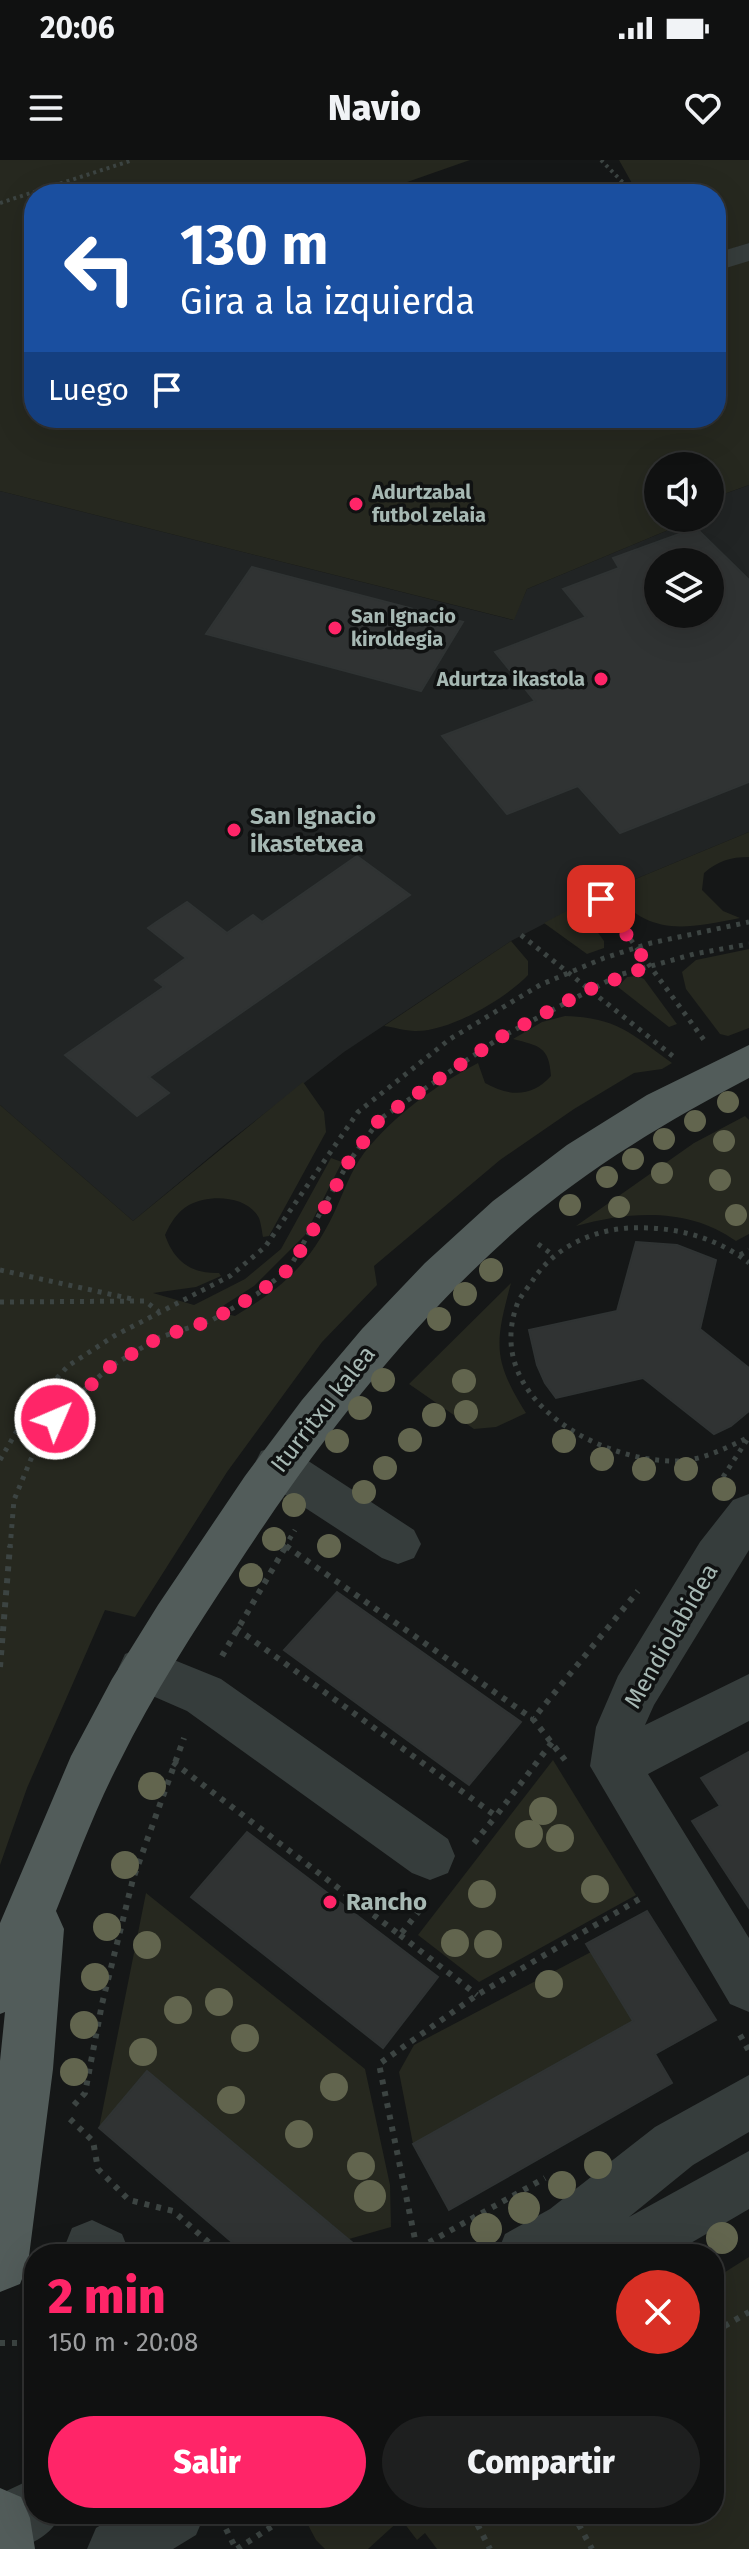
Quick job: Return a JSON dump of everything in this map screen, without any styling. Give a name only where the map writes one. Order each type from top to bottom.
[{"type":"main road","name":"Iturritxu kalea","points":[[0,1988],[88,1773],[142,1669],[277,1465],[384,1332],[464,1248],[546,1181],[604,1139],[686,1091],[729,1054]]},
{"type":"main road","name":"Iturritxu kalea","points":[[0,2264],[26,2069],[41,1886]]},
{"type":"street","points":[[726,259],[749,252]]},
{"type":"street","points":[[277,1465],[398,1544]]},
{"type":"street","name":"Mendiolabidea","points":[[615,1766],[620,1727],[635,1692],[717,1557],[749,1514]]},
{"type":"street","points":[[142,1669],[204,1695],[442,1869]]},
{"type":"street","name":"Mendiolabidea","points":[[615,1766],[749,1696]]},
{"type":"street","points":[[615,1766],[749,1986]]},
{"type":"street","points":[[543,2244],[570,2229],[674,2146],[749,2102]]},
{"type":"street","points":[[636,2244],[749,2178]]},
{"type":"street","points":[[117,2549],[158,2524]]},
{"type":"path","points":[[58,184],[132,160]]},
{"type":"path","points":[[601,160],[624,184]]},
{"type":"path","points":[[0,203],[24,195]]},
{"type":"path","points":[[601,899],[649,966],[729,1054]]},
{"type":"path","points":[[0,1460],[32,1401],[63,1368],[92,1347],[217,1284],[249,1262],[278,1233],[313,1174],[359,1111],[498,1007],[567,972],[636,947],[749,922]]},
{"type":"path","points":[[521,935],[681,1063]]},
{"type":"path","points":[[0,1667],[14,1500],[41,1435],[69,1403],[110,1367],[158,1338],[212,1320],[257,1294],[289,1269],[348,1163],[380,1119],[501,1037],[588,990],[649,966],[749,944]]},
{"type":"path","points":[[749,1263],[740,1255],[704,1237],[651,1228],[624,1228],[586,1237],[553,1255],[530,1279],[516,1308],[511,1340],[518,1372],[535,1403],[562,1428],[596,1448],[635,1459],[676,1462],[715,1454],[749,1437]]},
{"type":"path","points":[[536,1243],[553,1255]]},
{"type":"path","points":[[740,1255],[749,1250]]},
{"type":"path","points":[[0,1270],[145,1301],[159,1312]]},
{"type":"path","points":[[0,1302],[145,1301]]},
{"type":"path","points":[[286,1546],[533,1719]]},
{"type":"path","points":[[236,1628],[496,1816]]},
{"type":"path","points":[[400,1935],[442,1869],[496,1816],[553,1741]]},
{"type":"path","points":[[173,1762],[477,1995]]},
{"type":"path","points":[[416,2244],[379,2064],[477,1995],[652,1892]]},
{"type":"path","points":[[74,2124],[93,2141],[98,2169],[129,2200],[173,2211],[211,2244]]},
{"type":"path","points":[[724,2326],[749,2312]]},
{"type":"path","points":[[0,2343],[24,2343]]},
{"type":"path","points":[[237,2549],[276,2524]]},
{"type":"path","points":[[477,2524],[490,2549]]},
{"type":"path","points":[[578,2524],[592,2549]]},
{"type":"shaded area","name":"Adurtzabal futbol zelaia","points":[[0,160],[470,160],[402,184],[24,184],[24,428],[726,428],[726,264],[749,256],[749,485],[724,494],[724,452],[644,452],[644,532],[663,532],[527,589],[514,620],[0,491]]},
{"type":"shaded area","points":[[619,160],[749,160],[749,243],[726,251],[726,184],[632,184]]},
{"type":"shaded area","name":"San Ignacio ikastetxea","points":[[749,485],[749,832],[609,890],[511,941],[344,1052],[133,1221],[0,1105],[0,491],[513,620],[527,589],[663,532],[724,532],[724,494]]},
{"type":"shaded area","points":[[749,832],[749,857],[725,860],[709,869],[704,873],[702,890],[723,911],[740,918],[701,925],[669,926],[639,916],[609,890]]},
{"type":"shaded area","points":[[578,905],[604,941],[604,948],[587,954],[544,923]]},
{"type":"shaded area","points":[[511,941],[528,961],[528,975],[505,994],[460,1020],[429,1030],[384,1026]]},
{"type":"shaded area","points":[[749,949],[749,1028],[728,1036],[720,1034],[686,989],[682,972],[696,960]]},
{"type":"shaded area","points":[[627,977],[644,979],[677,1024],[669,1027],[618,987]]},
{"type":"shaded area","points":[[565,1016],[598,1020],[623,1029],[672,1063],[662,1069],[634,1073],[574,1109],[500,1160],[374,1266],[377,1285],[322,1342],[227,1472],[135,1617],[105,1610],[27,1788],[0,1865],[0,1105],[133,1221],[303,1082],[324,1112],[326,1132],[269,1236],[263,1237],[259,1218],[253,1210],[237,1201],[217,1198],[197,1201],[185,1208],[165,1235],[173,1252],[185,1264],[221,1276],[196,1287],[153,1293],[194,1305],[245,1279],[281,1249],[331,1158],[342,1162],[305,1235],[254,1286],[215,1311],[235,1316],[281,1284],[304,1261],[325,1231],[359,1160],[402,1114],[431,1091],[478,1063],[485,1083],[494,1088],[520,1093],[536,1088],[551,1076],[548,1059],[536,1046],[513,1039],[542,1022]]},
{"type":"shaded area","points":[[745,1116],[749,1120],[749,1234],[736,1241],[699,1222],[658,1215],[617,1217],[576,1226],[694,1143]]},
{"type":"shaded area","points":[[511,1283],[502,1321],[500,1350],[507,1378],[526,1413],[496,1427],[474,1429],[409,1384]]},
{"type":"shaded area","points":[[553,1760],[636,1895],[479,1982],[418,1935]]},
{"type":"shaded area","points":[[146,1893],[365,2069],[390,2185],[391,2227],[349,2239],[147,2071],[99,2128]]},
{"type":"shaded area","points":[[591,1952],[633,2021],[413,2144],[399,2072],[414,2045]]},
{"type":"shaded area","points":[[749,2257],[749,2549],[437,2549],[425,2533],[417,2540],[405,2524],[724,2524],[724,2273]]},
{"type":"shaded area","points":[[308,2524],[396,2524],[368,2549],[325,2549]]},
{"type":"building","points":[[685,532],[700,532],[716,548],[644,548],[644,628],[724,628],[724,555],[749,580],[749,782],[620,833],[578,786],[507,814],[442,736],[535,701],[495,652],[586,617],[563,589],[619,568],[613,558]]},
{"type":"building","name":"San Ignacio kiroldegia","points":[[252,567],[463,622],[421,691],[206,634]]},
{"type":"building","points":[[357,856],[410,895],[149,1077],[169,1093],[137,1116],[65,1055],[164,987],[155,980],[186,958],[148,928],[155,923],[187,902],[227,933],[253,915],[262,922]]},
{"type":"building","points":[[636,1242],[677,1245],[716,1260],[700,1329],[749,1368],[749,1411],[731,1426],[714,1434],[643,1378],[556,1398],[537,1365],[529,1330],[617,1311]]},
{"type":"building","points":[[337,1592],[521,1722],[469,1785],[284,1650]]},
{"type":"building","points":[[749,1752],[749,1908],[692,1821],[720,1806],[701,1778]]},
{"type":"building","points":[[247,1832],[438,1977],[383,2048],[191,1897]]},
{"type":"building","points":[[647,1911],[716,2020],[655,2054],[672,2083],[449,2210],[413,2144],[633,2021],[586,1944]]},
{"type":"building","points":[[147,2071],[354,2244],[234,2244],[99,2128]]},
{"type":"place","name":"Adurtzabal futbol zelaia","points":[[356,504]]},
{"type":"place","name":"San Ignacio kiroldegia","points":[[335,628]]},
{"type":"place","name":"Adurtza ikastola","points":[[601,679]]},
{"type":"place","name":"San Ignacio ikastetxea","points":[[234,830]]},
{"type":"place","name":"Rancho","points":[[330,1902]]},
{"type":"route","points":[[55,1419],[110,1367],[158,1338],[212,1320],[257,1294],[289,1269],[348,1163],[380,1119],[501,1037],[619,975],[649,966],[601,899]]}]
